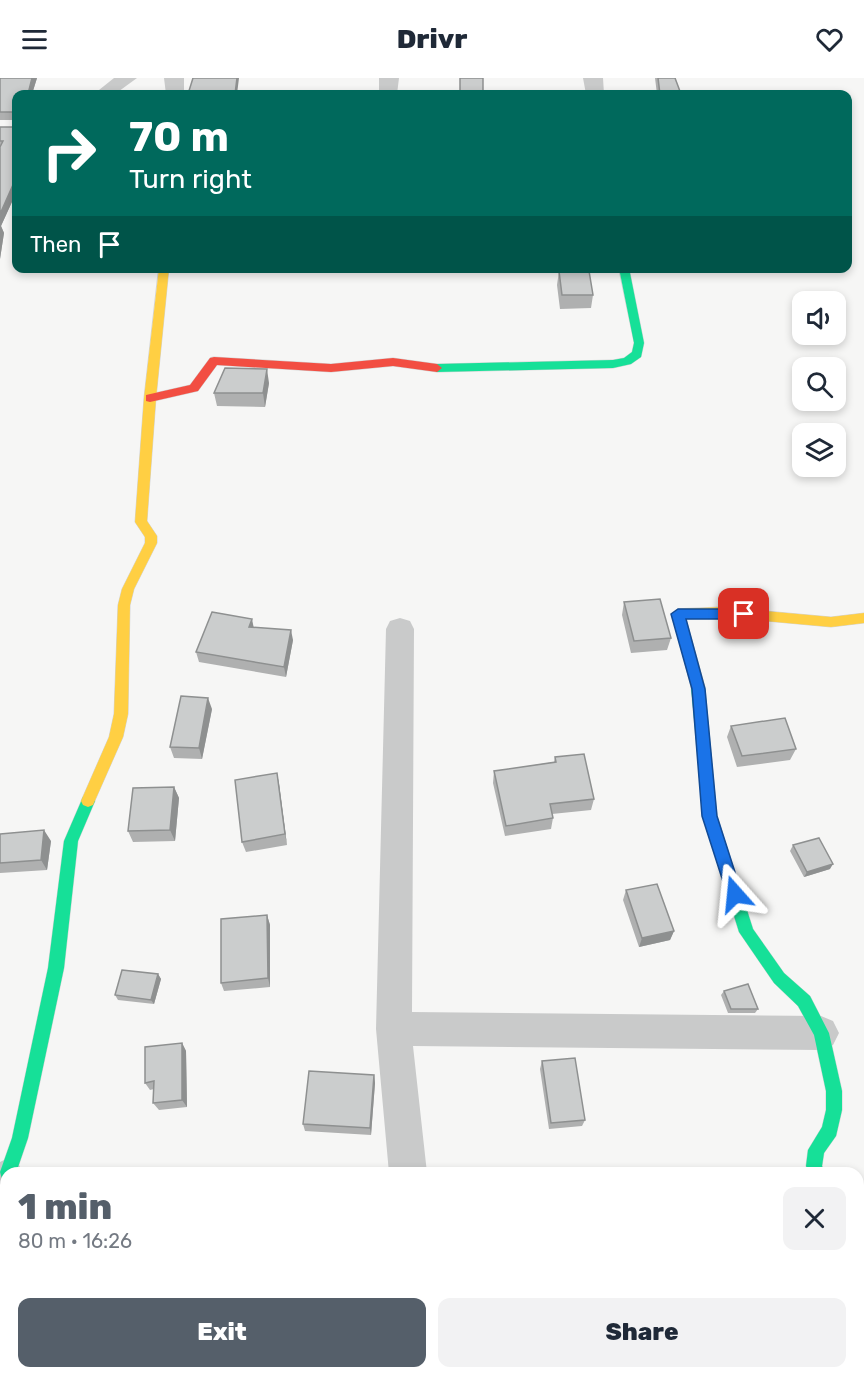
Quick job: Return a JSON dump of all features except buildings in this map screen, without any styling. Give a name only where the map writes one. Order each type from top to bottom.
[{"type":"street","points":[[109,90],[127,78]]},
{"type":"street","points":[[10,1167],[20,1138],[56,968],[71,841],[116,738],[121,714],[124,605],[128,589],[151,543],[151,536],[141,522],[150,398],[163,273]]},
{"type":"street","points":[[150,398],[194,388],[214,361],[331,368],[393,362],[450,368],[613,364],[627,361],[637,354],[639,343],[625,273]]},
{"type":"street","points":[[814,1167],[816,1150],[830,1130],[834,1110],[834,1091],[821,1033],[804,1001],[779,978],[747,932],[710,816],[699,689],[678,614],[722,612],[831,621],[864,618]]},
{"type":"street","points":[[400,629],[394,1029],[407,1167]]},
{"type":"street","points":[[394,1029],[821,1033]]},
{"type":"traffic: fast","points":[[437,368],[613,364],[627,361],[637,354],[639,343],[625,273]]},
{"type":"traffic: fast","points":[[698,687],[710,816],[747,932],[779,978],[804,1001],[821,1033],[834,1091],[834,1110],[830,1130],[816,1150],[814,1167]]},
{"type":"traffic: fast","points":[[10,1167],[20,1138],[56,968],[71,841],[88,801]]},
{"type":"traffic: slow","points":[[88,801],[116,737],[121,714],[124,605],[128,589],[151,543],[151,536],[141,522],[150,398],[163,273]]},
{"type":"traffic: slow","points":[[698,687],[678,614],[722,612],[831,622],[864,618]]},
{"type":"traffic: jam","points":[[150,398],[194,388],[214,361],[331,368],[393,362],[437,368]]},
{"type":"route","points":[[735,894],[710,816],[699,689],[678,614],[722,612],[744,614]]}]
